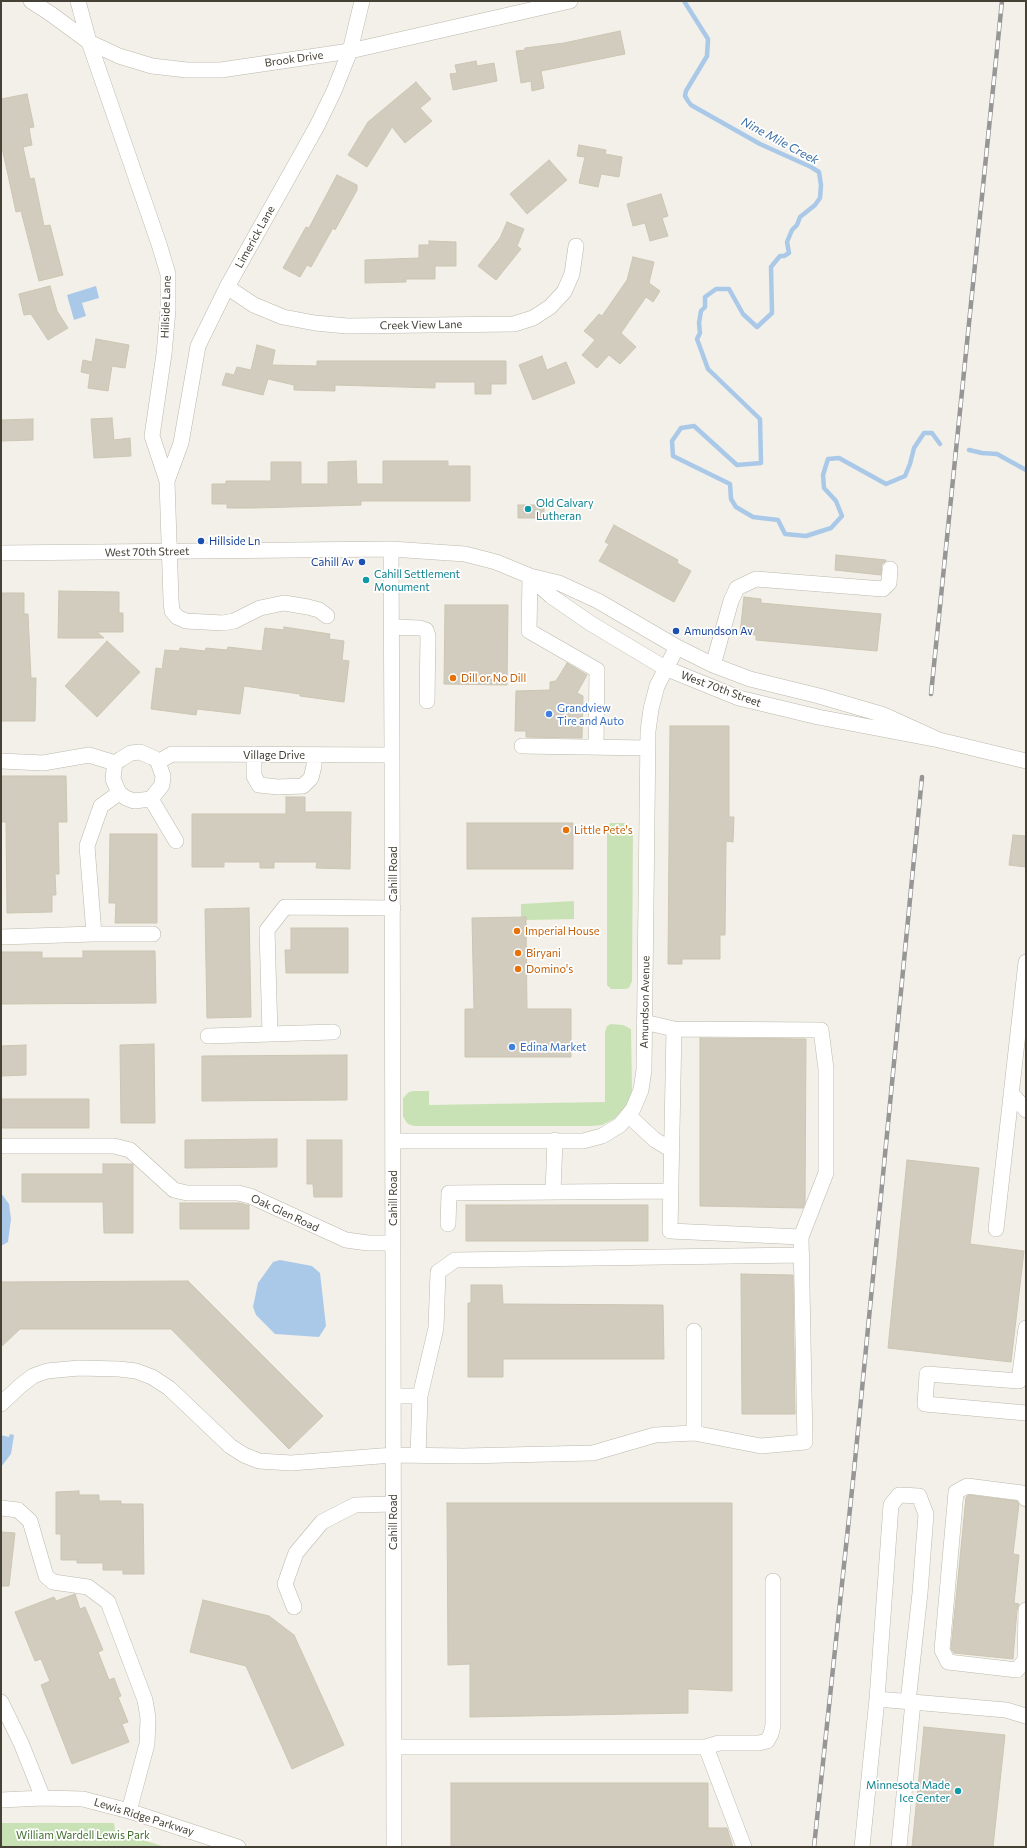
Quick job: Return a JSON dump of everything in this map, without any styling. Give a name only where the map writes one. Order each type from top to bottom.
[{"type":"street","name":"Brook Drive","points":[[31,1],[89,42],[119,56],[146,64],[187,70],[221,70],[350,51],[570,1]]},
{"type":"street","name":"Hillside Lane","points":[[78,1],[89,42],[168,274],[168,310],[164,354],[152,436],[168,481],[170,600],[172,611],[177,617],[186,620],[223,623],[234,621],[260,608],[284,603],[308,606],[319,610],[328,616]]},
{"type":"street","name":"Limerick Lane","points":[[168,481],[181,443],[198,346],[227,287],[317,126],[334,91],[350,51],[362,1]]},
{"type":"street","name":"Creek View Lane","points":[[227,287],[254,305],[284,317],[315,323],[347,326],[514,324],[533,318],[550,307],[564,292],[572,274],[576,246]]},
{"type":"street","name":"West 70th Street","points":[[1,553],[391,550],[465,554],[496,562],[530,576],[559,583],[598,601],[677,647],[713,665],[750,679],[819,696],[884,715],[939,740]]},
{"type":"street","name":"Cahill Road","points":[[391,550],[394,1847]]},
{"type":"street","points":[[713,665],[731,601],[737,588],[756,579],[883,589],[889,583],[890,569]]},
{"type":"street","name":"West 70th Street","points":[[530,576],[551,596],[570,609],[665,668],[739,698],[769,706],[881,730],[939,740],[1026,761]]},
{"type":"street","points":[[530,576],[529,631],[597,670],[596,747]]},
{"type":"street","points":[[392,627],[420,628],[426,630],[428,636],[427,701]]},
{"type":"street","name":"Amundson Avenue","points":[[393,1141],[583,1141],[602,1136],[620,1124],[633,1109],[641,1090],[644,1070],[648,748],[650,709],[657,686],[677,647]]},
{"type":"street","points":[[522,746],[648,748]]},
{"type":"street","points":[[1,761],[43,763],[88,755],[115,763],[131,753],[147,753],[158,762],[163,776],[162,785],[151,799],[134,801],[126,798],[119,793],[113,779],[115,763]]},
{"type":"street","name":"Village Drive","points":[[158,762],[172,754],[392,755]]},
{"type":"street","points":[[254,754],[254,776],[259,785],[278,787],[303,786],[311,778],[314,766],[314,755]]},
{"type":"street","points":[[94,934],[87,846],[101,806],[119,793]]},
{"type":"street","points":[[151,799],[176,841]]},
{"type":"street","points":[[270,1034],[267,930],[286,907],[393,908]]},
{"type":"street","points":[[1,937],[153,934]]},
{"type":"street","points":[[996,1229],[1026,962]]},
{"type":"street","points":[[1,1404],[24,1382],[33,1376],[47,1371],[79,1368],[136,1371],[152,1377],[168,1388],[230,1446],[244,1455],[259,1460],[290,1463],[393,1455],[464,1456],[593,1453],[655,1435],[694,1433],[761,1446],[805,1442],[802,1236],[826,1173],[826,1069],[821,1030],[674,1029],[644,1022]]},
{"type":"street","points":[[674,1029],[670,1231],[802,1236]]},
{"type":"street","points":[[208,1036],[332,1032]]},
{"type":"street","points":[[1011,1093],[1026,1110]]},
{"type":"street","points":[[628,1115],[655,1140],[672,1150]]},
{"type":"street","points":[[553,1192],[555,1140]]},
{"type":"street","name":"Oak Glen Road","points":[[1,1146],[114,1146],[130,1150],[174,1190],[187,1194],[238,1194],[250,1196],[346,1240],[368,1243],[392,1243]]},
{"type":"street","points":[[448,1224],[450,1194],[671,1192]]},
{"type":"street","points":[[418,1456],[420,1396],[436,1328],[438,1272],[455,1260],[802,1255]]},
{"type":"street","points":[[1026,1328],[1019,1381],[927,1374],[925,1404],[1026,1413]]},
{"type":"street","points":[[694,1332],[694,1433]]},
{"type":"street","points":[[393,1396],[420,1396]]},
{"type":"street","points":[[1026,1499],[1022,1493],[967,1486],[956,1492],[942,1650],[948,1662],[1017,1670],[1026,1660],[1026,1610]]},
{"type":"street","points":[[862,1847],[877,1699],[892,1505],[899,1495],[919,1496],[926,1514],[899,1847]]},
{"type":"street","points":[[294,1607],[285,1584],[296,1553],[322,1522],[355,1505],[393,1504]]},
{"type":"street","points":[[1,1508],[18,1510],[30,1521],[46,1576],[53,1582],[88,1587],[108,1602],[145,1700],[148,1718],[147,1744],[129,1811]]},
{"type":"street","points":[[394,1747],[706,1747],[719,1743],[759,1743],[768,1740],[772,1734],[773,1725],[773,1581]]},
{"type":"street","points":[[877,1699],[1006,1710],[1026,1716]]},
{"type":"street","points":[[1,1702],[21,1743],[43,1798]]},
{"type":"street","points":[[706,1747],[744,1847]]},
{"type":"street","name":"Lewis Ridge Parkway","points":[[1,1800],[43,1798],[83,1799],[129,1811],[238,1847]]},
{"type":"green space","points":[[610,823],[625,823],[633,829],[632,981],[629,988],[625,989],[611,989],[607,985],[607,830]]},
{"type":"green space","points":[[574,901],[574,919],[526,920],[526,917],[521,917],[521,904]]},
{"type":"green space","points":[[611,1024],[623,1025],[631,1029],[632,1092],[629,1102],[622,1111],[614,1119],[602,1125],[414,1126],[408,1124],[403,1116],[403,1098],[409,1092],[413,1091],[429,1091],[429,1105],[605,1102],[605,1032],[607,1026]]},
{"type":"green space","name":"William Wardell Lewis Park","points":[[1,1823],[114,1823],[115,1831],[165,1847],[1,1847]]},
{"type":"water","points":[[96,286],[99,298],[82,303],[86,316],[74,320],[67,295]]},
{"type":"water","points":[[1,1193],[9,1204],[11,1219],[8,1242],[1,1246]]},
{"type":"water","points":[[280,1260],[312,1266],[320,1273],[326,1326],[319,1337],[275,1334],[256,1315],[253,1307],[258,1283],[273,1262]]},
{"type":"water","points":[[10,1434],[14,1435],[11,1454],[1,1467],[1,1435],[9,1437]]},
{"type":"building","points":[[620,31],[625,54],[541,71],[544,88],[532,91],[531,81],[521,83],[516,51],[525,50],[525,48],[564,43]]},
{"type":"building","points":[[476,61],[477,66],[494,63],[497,81],[453,90],[450,74],[457,73],[455,65]]},
{"type":"building","points":[[416,82],[431,99],[420,108],[432,121],[405,143],[392,127],[367,167],[348,155],[368,122]]},
{"type":"building","points":[[27,94],[34,127],[29,128],[32,145],[23,147],[30,179],[34,178],[44,226],[50,225],[63,275],[39,281],[21,211],[16,212],[1,143],[1,99]]},
{"type":"building","points":[[579,145],[606,150],[605,154],[622,157],[619,177],[601,174],[598,187],[579,183],[585,157],[577,156]]},
{"type":"building","points":[[549,160],[567,180],[527,214],[510,194]]},
{"type":"building","points":[[337,175],[357,185],[357,190],[335,230],[333,228],[311,267],[307,265],[300,277],[283,268],[306,227],[309,228]]},
{"type":"building","points":[[661,194],[668,216],[662,218],[668,236],[650,241],[645,223],[633,226],[627,204]]},
{"type":"building","points":[[507,222],[524,229],[517,246],[521,249],[496,280],[478,266],[500,238]]},
{"type":"building","points":[[429,241],[456,242],[456,266],[435,266],[435,279],[406,279],[406,282],[365,283],[365,260],[419,258],[419,245],[429,245]]},
{"type":"building","points":[[633,257],[654,262],[649,283],[660,291],[653,302],[646,297],[621,333],[636,347],[620,364],[609,355],[597,368],[582,355],[595,340],[584,331],[599,314],[602,316],[627,280]]},
{"type":"building","points":[[50,286],[57,311],[68,328],[48,340],[31,314],[24,315],[19,294]]},
{"type":"building","points":[[96,339],[129,345],[125,368],[112,366],[108,391],[88,388],[90,374],[81,372],[83,360],[92,362]]},
{"type":"building","points":[[257,345],[275,350],[272,365],[317,366],[317,361],[506,361],[506,384],[491,384],[491,394],[475,394],[475,382],[435,382],[435,388],[335,385],[335,391],[294,390],[294,385],[268,379],[263,395],[222,385],[226,373],[234,375],[237,367],[251,370]]},
{"type":"building","points":[[542,356],[547,370],[566,362],[575,383],[533,400],[519,365]]},
{"type":"building","points":[[112,418],[114,440],[130,438],[131,456],[94,458],[91,419]]},
{"type":"building","points":[[33,419],[33,440],[1,441],[1,420]]},
{"type":"building","points":[[356,461],[357,484],[383,484],[383,461],[448,461],[448,466],[470,466],[470,501],[361,501],[361,505],[254,508],[227,508],[227,504],[212,504],[212,484],[226,484],[226,481],[271,481],[271,462],[301,462],[301,484],[328,484],[328,462]]},
{"type":"building","name":"Old Calvary Lutheran","points":[[518,505],[544,505],[544,518],[518,518]]},
{"type":"building","points":[[614,525],[678,560],[677,563],[691,571],[674,602],[599,561],[609,544],[605,542]]},
{"type":"building","points":[[836,555],[886,561],[882,564],[881,575],[835,570]]},
{"type":"building","points":[[59,591],[119,592],[119,613],[123,613],[123,632],[97,632],[104,638],[58,638]]},
{"type":"building","points":[[1,593],[24,593],[24,614],[28,614],[31,678],[36,678],[35,721],[1,721]]},
{"type":"building","points":[[744,597],[761,599],[761,603],[881,614],[877,651],[756,640],[756,635],[740,633]]},
{"type":"building","points":[[445,605],[508,605],[507,685],[444,684]]},
{"type":"building","points":[[284,627],[330,634],[329,639],[344,641],[342,660],[349,661],[344,702],[244,686],[240,714],[197,709],[196,715],[151,709],[156,668],[162,669],[165,650],[179,651],[180,648],[205,651],[206,648],[227,650],[228,647],[262,651],[265,628],[284,630]]},
{"type":"building","points":[[107,641],[140,672],[97,717],[65,686]]},
{"type":"building","name":"Grandview Tire and Auto","points":[[567,663],[587,675],[577,693],[583,696],[582,738],[526,737],[526,731],[515,731],[516,691],[550,690],[550,682],[556,681]]},
{"type":"building","points":[[670,726],[729,726],[729,817],[734,817],[733,842],[726,841],[725,935],[720,935],[720,959],[682,959],[682,964],[668,964]]},
{"type":"building","points":[[1,776],[66,776],[67,822],[58,822],[59,874],[55,874],[56,895],[52,895],[52,912],[7,913],[6,822],[1,822]]},
{"type":"building","points":[[286,797],[305,797],[305,812],[351,812],[350,869],[316,868],[317,862],[274,862],[274,868],[260,868],[260,862],[224,862],[224,867],[192,867],[192,814],[286,814]]},
{"type":"building","points":[[467,823],[573,823],[573,869],[467,869]]},
{"type":"building","points":[[110,834],[157,834],[157,923],[115,923],[116,903],[109,903]]},
{"type":"building","points":[[1013,835],[1026,836],[1026,867],[1009,865]]},
{"type":"building","points":[[249,908],[251,1017],[207,1018],[205,909]]},
{"type":"building","points":[[526,917],[527,1009],[571,1009],[571,1057],[465,1057],[465,1009],[474,1009],[472,918]]},
{"type":"building","points":[[291,928],[348,928],[348,973],[286,973],[285,950],[291,950]]},
{"type":"building","points":[[83,951],[155,951],[156,1003],[1,1004],[1,952],[42,952],[42,958],[83,958]]},
{"type":"building","points":[[700,1038],[806,1039],[805,1203],[803,1208],[700,1206]]},
{"type":"building","points":[[154,1044],[155,1123],[121,1123],[120,1045]]},
{"type":"building","points":[[26,1045],[26,1075],[1,1076],[1,1046]]},
{"type":"building","points":[[347,1055],[347,1100],[202,1101],[202,1056]]},
{"type":"building","points":[[1,1099],[89,1099],[89,1128],[1,1128]]},
{"type":"building","points":[[277,1139],[277,1167],[185,1168],[185,1140]]},
{"type":"building","points":[[307,1140],[342,1140],[342,1197],[314,1197],[313,1184],[307,1184]]},
{"type":"building","points":[[907,1160],[979,1168],[970,1244],[1024,1251],[1011,1362],[888,1348]]},
{"type":"building","points":[[103,1164],[133,1164],[133,1233],[104,1233],[103,1202],[22,1202],[22,1174],[103,1174]]},
{"type":"building","points":[[180,1203],[240,1203],[249,1205],[249,1229],[180,1229]]},
{"type":"building","points":[[466,1205],[648,1205],[648,1241],[466,1241]]},
{"type":"building","points":[[741,1274],[793,1275],[795,1414],[742,1414]]},
{"type":"building","points":[[188,1281],[323,1416],[289,1449],[171,1329],[20,1329],[1,1347],[1,1282]]},
{"type":"building","points":[[471,1285],[502,1285],[503,1304],[663,1305],[664,1359],[503,1359],[503,1377],[468,1377],[468,1303],[471,1303]]},
{"type":"building","points":[[79,1491],[79,1495],[99,1495],[99,1501],[121,1501],[121,1504],[143,1504],[144,1574],[123,1574],[123,1570],[103,1570],[103,1563],[77,1563],[77,1560],[61,1560],[61,1534],[56,1534],[56,1492]]},
{"type":"building","points":[[969,1495],[1017,1501],[1019,1504],[1013,1554],[1019,1555],[1014,1603],[1019,1604],[1017,1610],[1013,1659],[954,1653],[951,1649],[966,1497]]},
{"type":"building","points":[[447,1503],[732,1503],[732,1691],[688,1689],[688,1713],[470,1717],[470,1664],[448,1665]]},
{"type":"building","points":[[1,1532],[15,1533],[9,1586],[1,1586]]},
{"type":"building","points":[[75,1594],[80,1609],[85,1607],[103,1650],[98,1652],[109,1680],[114,1678],[121,1696],[118,1697],[128,1722],[122,1724],[129,1742],[72,1764],[41,1685],[50,1681],[41,1659],[35,1661],[15,1612],[54,1597],[56,1601]]},
{"type":"building","points":[[203,1600],[269,1616],[294,1635],[344,1745],[292,1769],[246,1666],[190,1652]]},
{"type":"building","name":"Minnesota Made Ice Center","points":[[924,1727],[1005,1735],[993,1847],[912,1847]]},
{"type":"building","points":[[451,1783],[708,1783],[708,1828],[727,1828],[733,1847],[451,1847]]},
{"type":"waterway","name":"Nine Mile Creek","points":[[684,1],[708,39],[707,56],[686,91],[685,96],[688,101],[691,105],[760,144],[819,172],[821,185],[820,198],[815,205],[800,217],[797,225],[792,230],[787,242],[789,253],[784,256],[780,256],[771,267],[772,313],[757,327],[743,314],[729,289],[716,289],[705,297],[705,307],[701,311],[699,323],[700,333],[697,339],[708,369],[760,419],[761,463],[737,465],[694,426],[681,428],[672,441],[673,456],[730,484],[731,499],[736,507],[753,517],[778,520],[785,534],[806,536],[831,528],[842,516],[836,501],[824,488],[823,475],[828,459],[839,458],[886,484],[905,476],[914,448],[924,433],[932,433],[940,444]]},
{"type":"waterway","name":"Nine Mile Creek","points":[[969,450],[997,454],[1026,470]]},
{"type":"railway","points":[[931,694],[1002,1]]},
{"type":"railway","points":[[814,1847],[854,1471],[922,777]]},
{"type":"place","name":"Old Calvary Lutheran","points":[[528,509]]},
{"type":"place","name":"Hillside Ln","points":[[201,541]]},
{"type":"place","name":"Cahill Av","points":[[362,562]]},
{"type":"place","name":"Cahill Settlement Monument","points":[[366,580]]},
{"type":"place","name":"Amundson Av","points":[[676,631]]},
{"type":"place","name":"Dill or No Dill","points":[[453,678]]},
{"type":"place","name":"Grandview Tire and Auto","points":[[549,714]]},
{"type":"place","name":"Little Pete's","points":[[566,830]]},
{"type":"place","name":"Imperial House","points":[[517,931]]},
{"type":"place","name":"Biryani","points":[[518,953]]},
{"type":"place","name":"Domino's","points":[[518,969]]},
{"type":"place","name":"Edina Market","points":[[512,1047]]},
{"type":"place","name":"Minnesota Made Ice Center","points":[[958,1791]]}]
